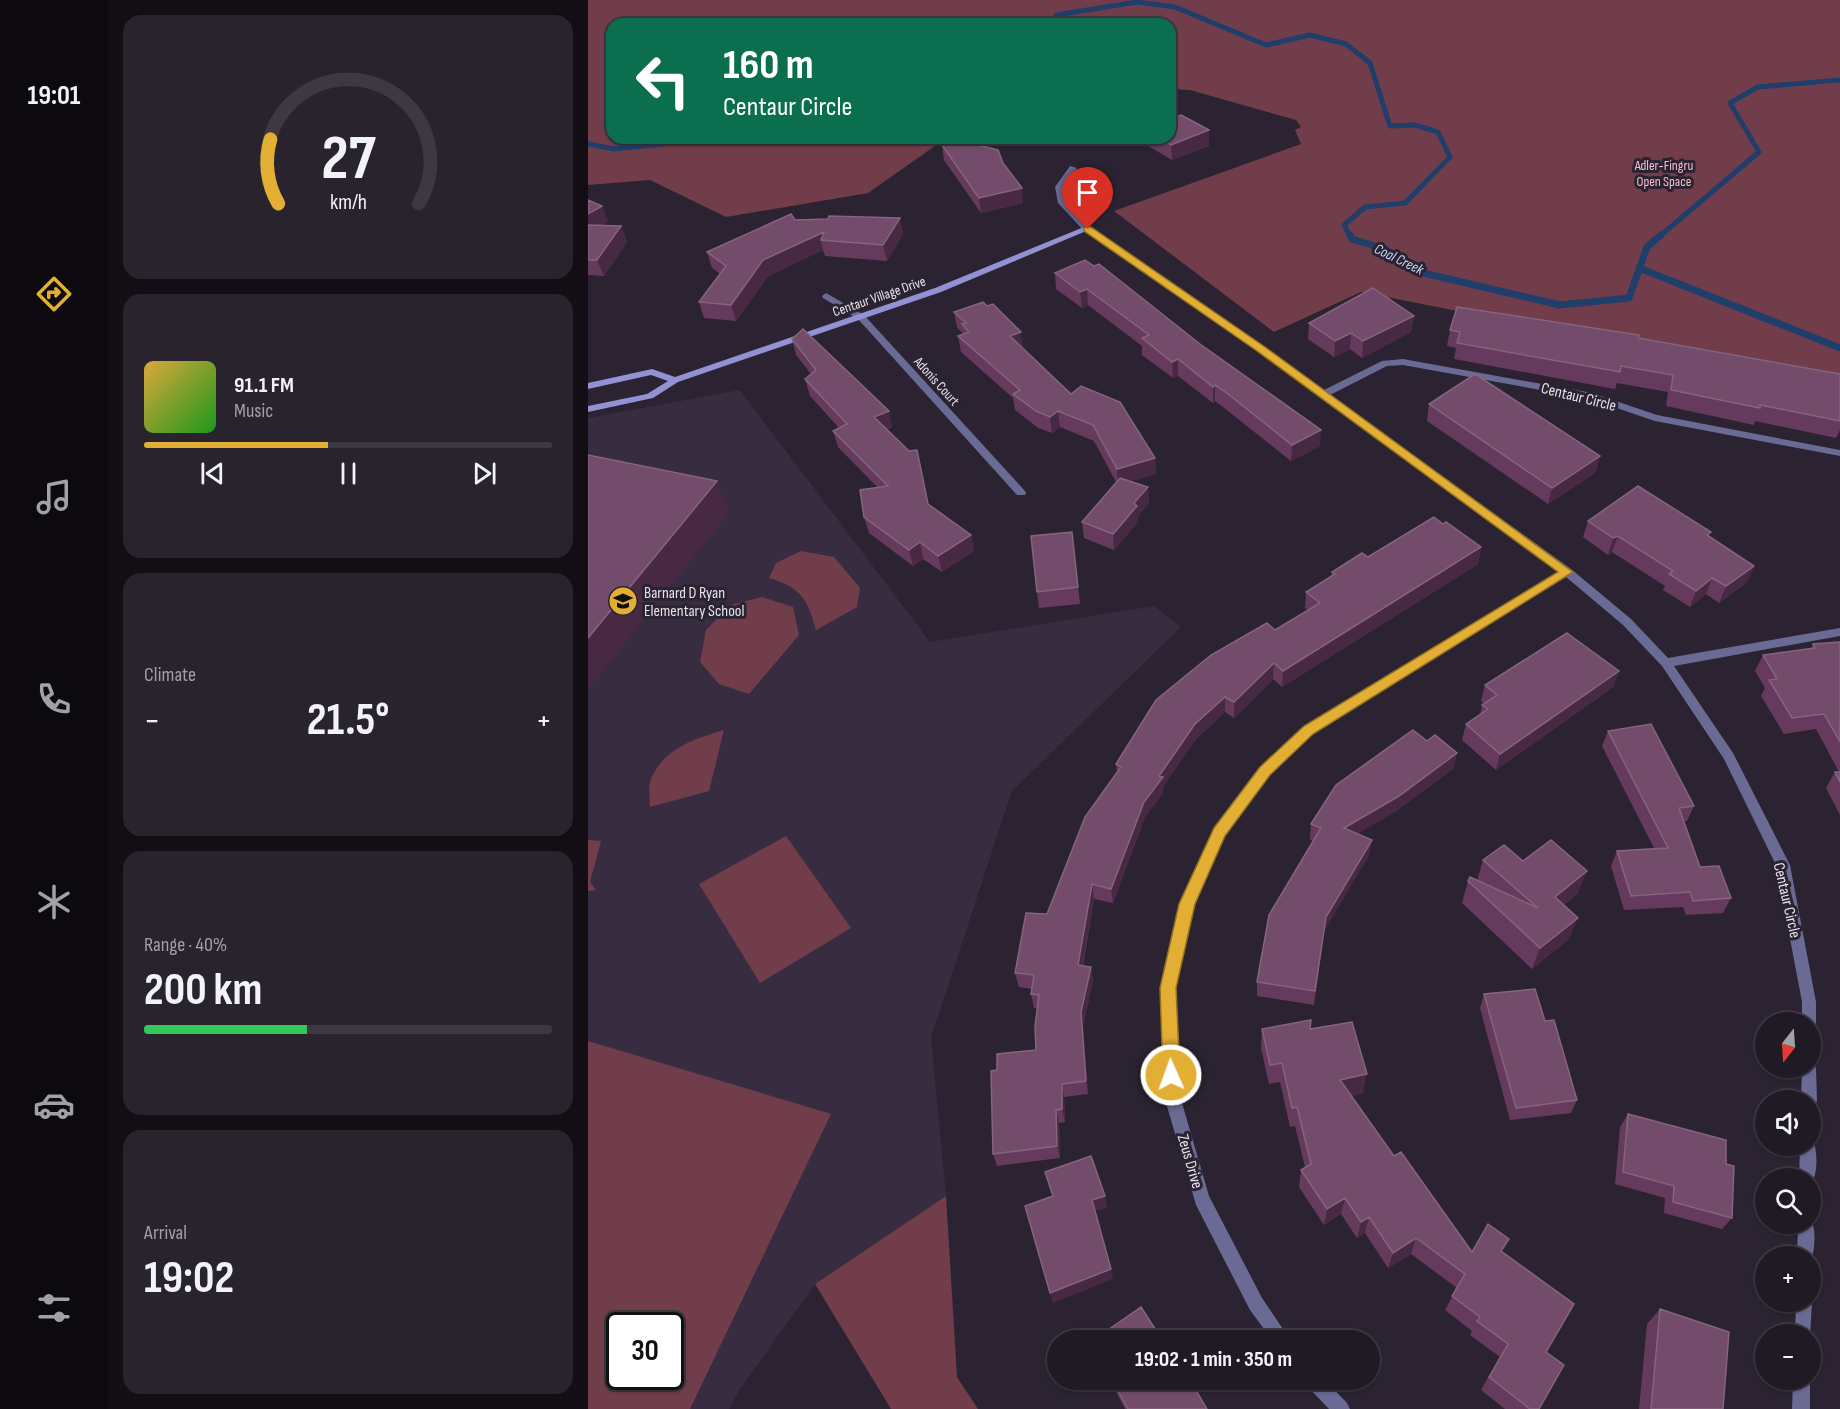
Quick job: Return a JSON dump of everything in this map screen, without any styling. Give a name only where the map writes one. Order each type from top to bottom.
[{"type":"street","name":"Centaur Circle","points":[[1073,168],[1059,187],[1062,203],[1088,229],[1243,336],[1567,572],[1627,622],[1666,663],[1729,756],[1783,865],[1809,1012]]},
{"type":"street","name":"Centaur Village Drive","points":[[588,409],[650,396],[675,380],[938,290],[1088,229]]},
{"type":"street","name":"Adonis Court","points":[[826,296],[861,317],[1021,493]]},
{"type":"street","name":"Centaur Circle","points":[[1322,395],[1385,363],[1402,362],[1592,396],[1655,418],[1840,453]]},
{"type":"street","points":[[588,386],[652,372],[675,380]]},
{"type":"street","name":"Zeus Drive","points":[[1275,1330],[1256,1304],[1202,1199],[1172,1096],[1168,988],[1187,904],[1220,832],[1265,771],[1308,730],[1567,572]]},
{"type":"street","points":[[1666,663],[1840,632]]},
{"type":"street","points":[[1323,1390],[1341,1409]]},
{"type":"street","points":[[1801,1409],[1802,1390]]},
{"type":"shaded area","points":[[740,390],[930,642],[1154,606],[1181,627],[1012,791],[931,1037],[946,1196],[815,1284],[738,1392],[729,1409],[588,1409],[588,418]]},
{"type":"green space","name":"Adler-Fingru Open Space","points":[[588,0],[1840,0],[1840,386],[1361,292],[1274,332],[1114,211],[1301,144],[1295,130],[1301,127],[1296,120],[1190,90],[1176,89],[1176,18],[606,18],[606,144],[940,144],[868,193],[726,217],[650,180],[588,185]]},
{"type":"green space","points":[[801,551],[834,557],[860,588],[857,607],[816,630],[810,610],[801,596],[788,586],[769,578],[776,563]]},
{"type":"green space","points":[[762,597],[793,607],[799,635],[749,694],[719,684],[700,662],[706,630],[731,605]]},
{"type":"green space","points":[[724,730],[709,791],[650,807],[650,782],[656,769],[664,760],[672,752],[692,741]]},
{"type":"green space","points":[[786,836],[851,928],[760,983],[699,884]]},
{"type":"green space","points":[[588,840],[601,841],[590,882],[596,890],[588,891]]},
{"type":"green space","points":[[588,1041],[831,1114],[690,1409],[588,1409]]},
{"type":"green space","points":[[946,1196],[957,1377],[978,1409],[891,1409],[815,1284]]},
{"type":"building","points":[[1181,115],[1209,130],[1176,143],[1176,117]]},
{"type":"building","points":[[981,144],[998,150],[1003,163],[1022,188],[979,198],[942,145]]},
{"type":"building","points":[[588,200],[602,206],[588,214]]},
{"type":"building","points":[[791,214],[795,220],[828,219],[829,216],[900,218],[883,245],[821,240],[824,232],[763,260],[731,305],[699,302],[726,266],[707,252]]},
{"type":"building","points":[[588,225],[621,226],[597,260],[588,260]]},
{"type":"building","points":[[1085,260],[1094,266],[1099,264],[1200,344],[1321,430],[1292,445],[1228,394],[1215,385],[1213,387],[1178,359],[1172,362],[1142,338],[1149,335],[1087,289],[1080,292],[1055,273]]},
{"type":"building","points":[[1373,288],[1414,316],[1363,341],[1351,333],[1335,341],[1309,323]]},
{"type":"building","points":[[983,302],[987,306],[993,304],[1021,332],[1010,336],[1071,394],[1081,386],[1120,402],[1155,458],[1117,469],[1093,425],[1058,411],[1050,417],[1036,411],[1013,394],[1020,390],[958,336],[969,332],[962,324],[966,323],[954,312]]},
{"type":"building","points":[[1457,307],[1639,335],[1638,338],[1840,374],[1840,421],[1671,390],[1673,375],[1621,366],[1620,372],[1457,343],[1460,332],[1450,330]]},
{"type":"building","points":[[803,329],[889,411],[874,417],[909,451],[917,450],[928,504],[971,535],[938,556],[920,542],[909,550],[864,517],[860,490],[888,486],[833,431],[847,424],[805,379],[816,370],[792,339]]},
{"type":"building","points":[[1475,374],[1600,456],[1552,488],[1429,404]]},
{"type":"building","points":[[588,455],[717,481],[588,638]]},
{"type":"building","points":[[1120,478],[1148,487],[1134,503],[1137,506],[1113,534],[1082,522]]},
{"type":"building","points":[[1638,486],[1711,532],[1707,535],[1754,566],[1726,586],[1712,578],[1696,591],[1669,574],[1673,571],[1618,536],[1613,538],[1588,521]]},
{"type":"building","points":[[1434,517],[1443,524],[1446,522],[1481,547],[1283,671],[1274,663],[1234,702],[1225,697],[1195,724],[1159,776],[1163,777],[1144,802],[1111,889],[1092,884],[1078,965],[1091,967],[1081,1012],[1086,1081],[1062,1084],[1062,1109],[1056,1110],[1057,1146],[993,1154],[991,1071],[997,1070],[997,1054],[1036,1050],[1035,1026],[1039,995],[1031,994],[1034,975],[1015,973],[1026,913],[1047,914],[1085,817],[1121,767],[1116,764],[1156,700],[1211,655],[1267,623],[1275,630],[1320,603],[1306,592],[1335,574],[1332,572],[1362,553],[1368,557]]},
{"type":"building","points":[[1072,532],[1078,587],[1037,592],[1031,536]]},
{"type":"building","points":[[1567,633],[1619,671],[1500,754],[1466,724],[1488,709],[1482,705],[1497,695],[1485,685]]},
{"type":"building","points":[[1840,642],[1840,742],[1824,714],[1792,718],[1769,680],[1777,679],[1763,655],[1815,648],[1813,644]]},
{"type":"building","points":[[1651,724],[1694,806],[1679,808],[1700,867],[1719,866],[1731,898],[1693,901],[1690,892],[1631,896],[1617,851],[1668,848],[1608,731]]},
{"type":"building","points":[[1413,730],[1427,741],[1435,735],[1457,753],[1399,796],[1344,828],[1372,840],[1326,917],[1315,991],[1257,982],[1269,915],[1321,828],[1311,824],[1336,785]]},
{"type":"building","points":[[1835,772],[1840,772],[1840,782]]},
{"type":"building","points":[[1551,840],[1587,871],[1555,897],[1578,918],[1540,948],[1468,881],[1470,877],[1538,908],[1483,860],[1504,845],[1523,861]]},
{"type":"building","points":[[1535,989],[1545,1021],[1554,1020],[1577,1100],[1516,1108],[1484,994]]},
{"type":"building","points":[[1311,1020],[1310,1029],[1352,1022],[1367,1074],[1340,1080],[1394,1156],[1401,1152],[1472,1252],[1488,1224],[1509,1239],[1501,1251],[1574,1304],[1546,1352],[1564,1365],[1539,1409],[1530,1409],[1489,1377],[1508,1344],[1477,1321],[1480,1317],[1452,1296],[1465,1274],[1416,1238],[1393,1253],[1369,1217],[1361,1222],[1345,1198],[1327,1209],[1301,1170],[1311,1164],[1297,1107],[1292,1108],[1282,1063],[1270,1065],[1262,1029]]},
{"type":"building","points":[[1628,1114],[1726,1140],[1726,1164],[1734,1166],[1732,1218],[1673,1202],[1674,1186],[1623,1172]]},
{"type":"building","points":[[1091,1156],[1105,1196],[1092,1200],[1111,1269],[1050,1293],[1025,1206],[1053,1196],[1045,1172]]},
{"type":"building","points":[[1141,1307],[1156,1330],[1108,1330]]},
{"type":"building","points":[[1660,1309],[1729,1332],[1723,1409],[1651,1409]]},
{"type":"building","points":[[1118,1390],[1196,1390],[1207,1409],[1128,1409]]},
{"type":"waterway","name":"Coal Creek","points":[[1057,18],[1056,15],[1137,2],[1175,7],[1266,45],[1310,35],[1346,44],[1370,63],[1390,126],[1415,125],[1438,132],[1450,157],[1405,203],[1365,207],[1344,225],[1350,236]]},
{"type":"waterway","name":"Coal Creek","points":[[1660,236],[1759,152],[1730,103],[1758,87],[1840,80]]},
{"type":"waterway","name":"Coal Creek","points":[[588,144],[614,149],[662,144]]},
{"type":"waterway","name":"Coal Creek","points":[[1350,235],[1352,239],[1385,249],[1419,272],[1560,305],[1629,298],[1640,268]]},
{"type":"waterway","name":"Coal Creek","points":[[1640,268],[1647,247],[1661,235]]},
{"type":"waterway","points":[[1640,268],[1840,348]]},
{"type":"place","name":"Barnard D Ryan Elementary School","points":[[623,601]]},
{"type":"route","points":[[1088,229],[1261,349],[1567,572],[1308,730],[1265,771],[1220,832],[1187,904],[1168,988],[1171,1075]]}]
